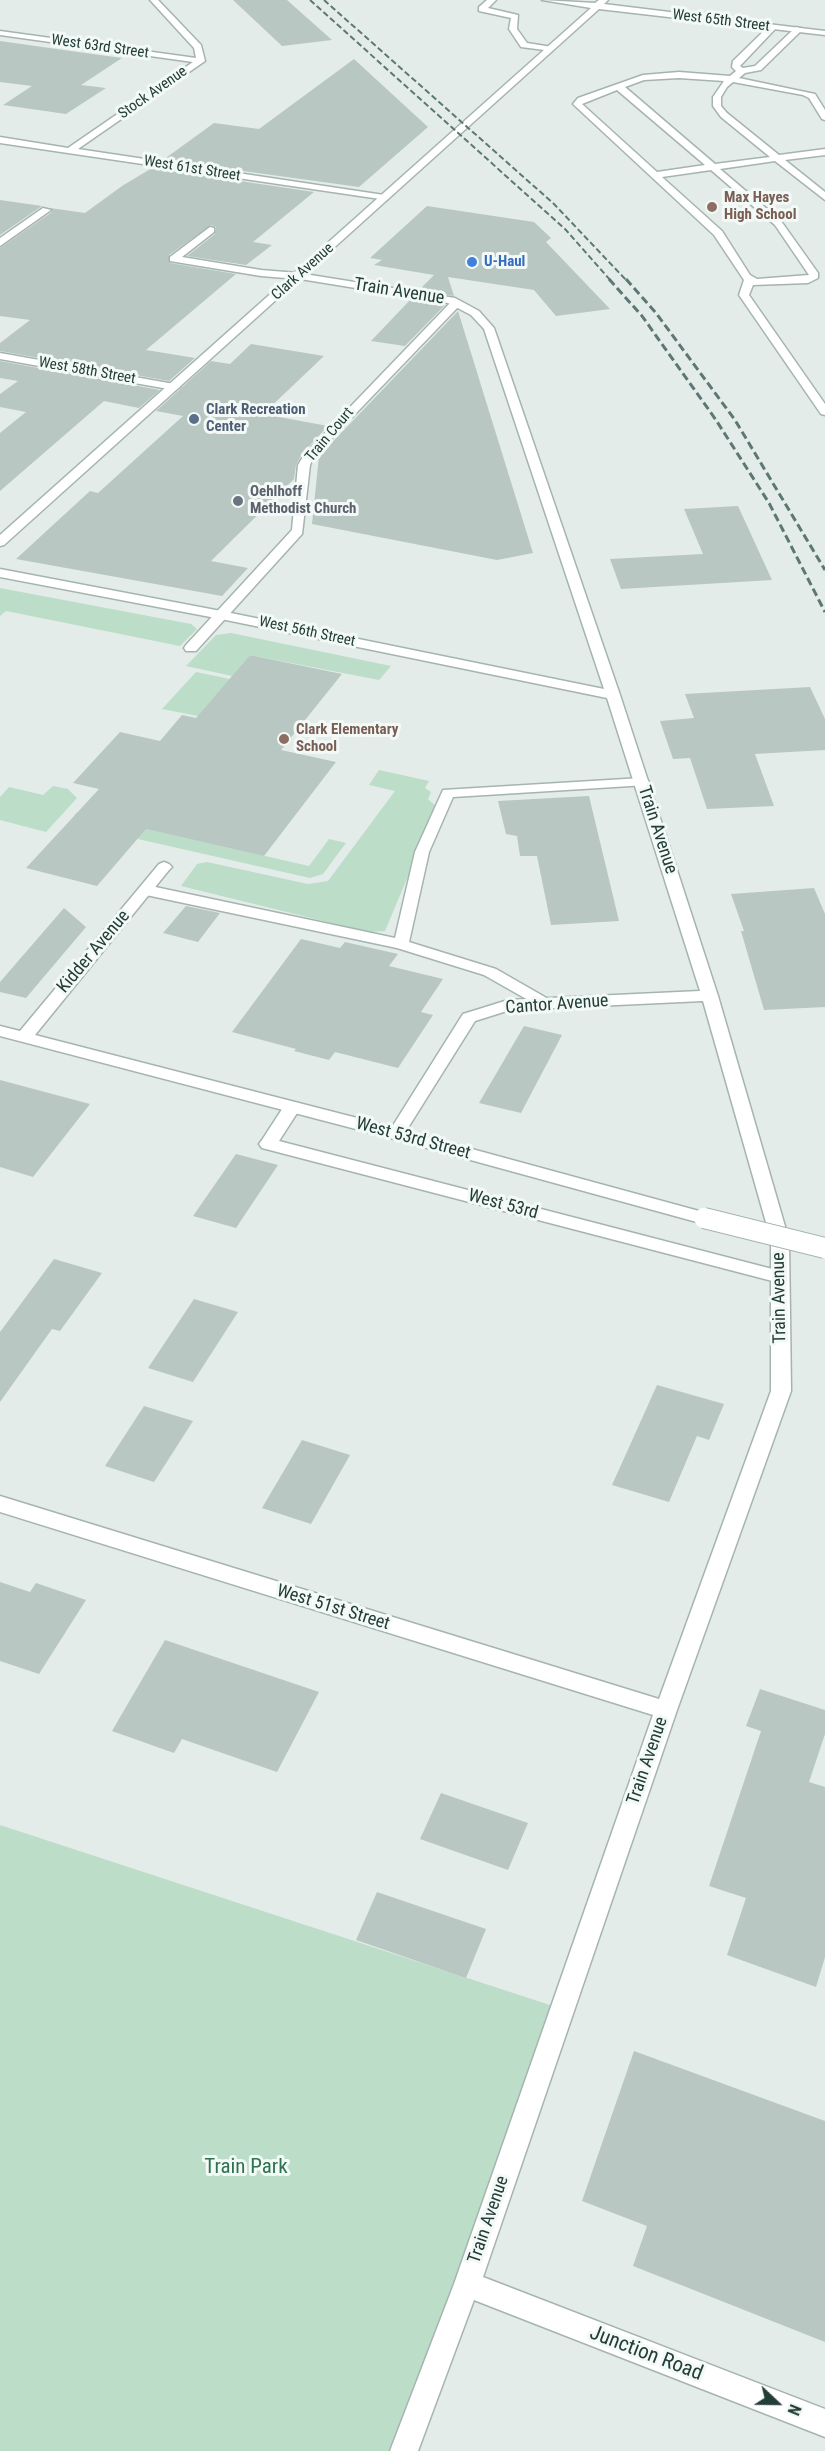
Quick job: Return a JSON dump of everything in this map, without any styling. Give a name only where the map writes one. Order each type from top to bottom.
[{"type":"street","name":"Stock Avenue","points":[[70,150],[201,61],[198,48],[154,0]]},
{"type":"street","points":[[492,0],[482,9],[515,17],[513,29],[524,45],[549,49]]},
{"type":"street","name":"West 65th Street","points":[[546,0],[600,3],[825,33]]},
{"type":"street","name":"Clark Avenue","points":[[0,542],[600,3]]},
{"type":"street","points":[[742,71],[736,67],[736,63],[772,27]]},
{"type":"street","points":[[799,29],[758,68],[742,71],[719,90],[717,106],[724,115],[825,196]]},
{"type":"street","name":"West 63rd Street","points":[[0,33],[201,61]]},
{"type":"street","points":[[619,87],[778,223],[814,276],[808,280],[763,283],[749,281],[718,233],[577,104],[581,100],[619,87],[662,75],[731,79],[805,93],[812,96],[825,117]]},
{"type":"street","name":"West 61st Street","points":[[0,140],[384,198]]},
{"type":"street","points":[[654,176],[825,152]]},
{"type":"street","points":[[811,185],[824,182]]},
{"type":"street","points":[[0,243],[46,210]]},
{"type":"street","name":"Train Avenue","points":[[210,230],[174,259],[452,300],[475,313],[489,328],[642,782],[710,996],[780,1240],[781,1392],[666,1710],[466,2284],[404,2451]]},
{"type":"street","points":[[749,281],[744,295],[825,412]]},
{"type":"street","name":"Train Court","points":[[191,648],[298,531],[304,465],[308,457],[456,303]]},
{"type":"street","name":"West 58th Street","points":[[0,356],[174,387]]},
{"type":"street","name":"West 56th Street","points":[[0,573],[221,615],[613,695]]},
{"type":"street","points":[[401,944],[422,852],[448,793],[642,782]]},
{"type":"street","name":"Kidder Avenue","points":[[24,1037],[164,867]]},
{"type":"street","points":[[146,890],[401,944],[490,972],[544,1004]]},
{"type":"street","name":"Cantor Avenue","points":[[396,1134],[469,1018],[508,1005],[710,996]]},
{"type":"street","name":"West 53rd Street","points":[[0,1031],[825,1248]]},
{"type":"street","name":"West 53rd","points":[[292,1107],[268,1144],[780,1277]]},
{"type":"street","name":"West 51st Street","points":[[0,1504],[666,1710]]},
{"type":"street","name":"Junction Road","points":[[466,2284],[825,2423]]},
{"type":"green space","points":[[0,588],[191,624],[197,629],[180,646],[6,611],[0,616]]},
{"type":"green space","points":[[231,633],[391,666],[379,680],[250,655],[232,676],[186,666],[216,635]]},
{"type":"green space","points":[[196,672],[230,679],[198,716],[162,709]]},
{"type":"green space","points":[[379,770],[429,781],[425,788],[431,792],[428,799],[437,807],[385,931],[368,932],[181,886],[197,864],[207,862],[308,884],[328,881],[395,791],[369,785]]},
{"type":"green space","points":[[53,786],[68,789],[77,798],[46,832],[0,820],[0,797],[9,787],[43,795]]},
{"type":"green space","points":[[76,813],[309,866],[329,839],[346,843],[323,874],[310,878],[85,827],[73,819]]},
{"type":"green space","name":"Train Park","points":[[0,1825],[562,2009],[404,2451],[0,2451]]},
{"type":"building","points":[[233,0],[287,0],[332,40],[282,46]]},
{"type":"building","points":[[0,41],[122,58],[81,85],[106,88],[66,114],[3,105],[32,86],[0,82]]},
{"type":"building","points":[[354,59],[428,127],[359,187],[163,160],[214,123],[259,129]]},
{"type":"building","points":[[152,168],[314,192],[253,242],[272,245],[246,265],[187,256],[215,234],[216,227],[211,225],[169,255],[170,263],[236,274],[146,350],[195,358],[169,381],[0,351],[0,343],[30,320],[0,316],[0,248],[52,212],[50,208],[85,213]]},
{"type":"building","points":[[0,200],[42,206],[0,235]]},
{"type":"building","name":"U-Haul","points":[[427,206],[534,222],[551,238],[546,242],[610,309],[556,316],[534,290],[448,277],[454,296],[419,290],[434,275],[374,265],[382,260],[370,258]]},
{"type":"building","points":[[411,299],[445,305],[405,346],[371,341]]},
{"type":"building","points":[[458,311],[533,553],[497,560],[312,524],[319,456]]},
{"type":"building","points":[[251,344],[324,356],[263,414],[328,426],[302,454],[296,465],[294,479],[211,561],[248,568],[222,596],[16,559],[90,491],[98,493],[183,416],[156,411],[211,361],[230,364]]},
{"type":"building","points":[[0,361],[160,390],[139,408],[104,401],[0,491],[0,433],[26,412],[0,407],[0,394],[18,381],[0,378]]},
{"type":"building","points":[[738,506],[772,580],[621,589],[610,559],[703,554],[684,509]]},
{"type":"building","points":[[250,655],[342,674],[281,750],[336,762],[264,856],[146,829],[97,886],[26,868],[99,789],[73,783],[120,732],[160,741],[182,715],[196,718]]},
{"type":"building","points":[[810,687],[825,719],[825,750],[755,754],[774,806],[707,809],[690,758],[673,759],[660,721],[694,718],[685,694]]},
{"type":"building","points":[[589,796],[619,921],[551,925],[537,856],[520,856],[517,836],[506,834],[498,801]]},
{"type":"building","points":[[814,888],[825,914],[825,1007],[764,1010],[741,931],[744,931],[731,894]]},
{"type":"building","points":[[186,906],[220,913],[198,942],[163,933]]},
{"type":"building","points":[[64,908],[86,927],[26,998],[0,992],[0,982]]},
{"type":"building","points":[[301,939],[340,948],[345,942],[398,954],[389,966],[443,979],[421,1012],[433,1015],[398,1068],[335,1052],[329,1060],[232,1032]]},
{"type":"building","points":[[524,1026],[562,1035],[521,1113],[479,1103]]},
{"type":"building","points":[[0,1080],[90,1104],[33,1177],[0,1167]]},
{"type":"building","points":[[236,1154],[278,1165],[236,1228],[193,1216]]},
{"type":"building","points":[[54,1259],[102,1273],[60,1331],[52,1329],[0,1402],[0,1332]]},
{"type":"building","points":[[194,1299],[238,1312],[193,1382],[148,1368]]},
{"type":"building","points":[[657,1385],[724,1404],[709,1440],[697,1436],[669,1502],[612,1485]]},
{"type":"building","points":[[144,1406],[193,1421],[154,1482],[105,1466]]},
{"type":"building","points":[[302,1440],[350,1455],[311,1524],[262,1508]]},
{"type":"building","points":[[0,1582],[30,1592],[36,1583],[86,1600],[39,1674],[0,1661]]},
{"type":"building","points":[[165,1640],[319,1692],[277,1772],[182,1739],[174,1753],[112,1731]]},
{"type":"building","points":[[760,1689],[825,1710],[825,1734],[809,1782],[825,1787],[825,1957],[816,1987],[727,1955],[746,1898],[709,1886],[761,1731],[746,1726]]},
{"type":"building","points":[[441,1793],[528,1823],[508,1870],[420,1839]]},
{"type":"building","points":[[377,1892],[486,1929],[466,1978],[356,1940]]},
{"type":"building","points":[[634,2051],[825,2121],[825,2342],[633,2266],[647,2226],[582,2201]]},
{"type":"railway","points":[[310,0],[565,229],[611,281]]},
{"type":"railway","points":[[324,0],[554,204],[627,281]]},
{"type":"railway","points":[[609,279],[642,316],[716,420],[769,503],[825,612]]},
{"type":"railway","points":[[626,279],[656,313],[735,420],[825,570]]},
{"type":"place","name":"Max Hayes High School","points":[[712,207]]},
{"type":"place","name":"U-Haul","points":[[472,262]]},
{"type":"place","name":"Clark Recreation Center","points":[[194,419]]},
{"type":"place","name":"Oehlhoff Methodist Church","points":[[238,501]]},
{"type":"place","name":"Clark Elementary School","points":[[284,739]]}]
